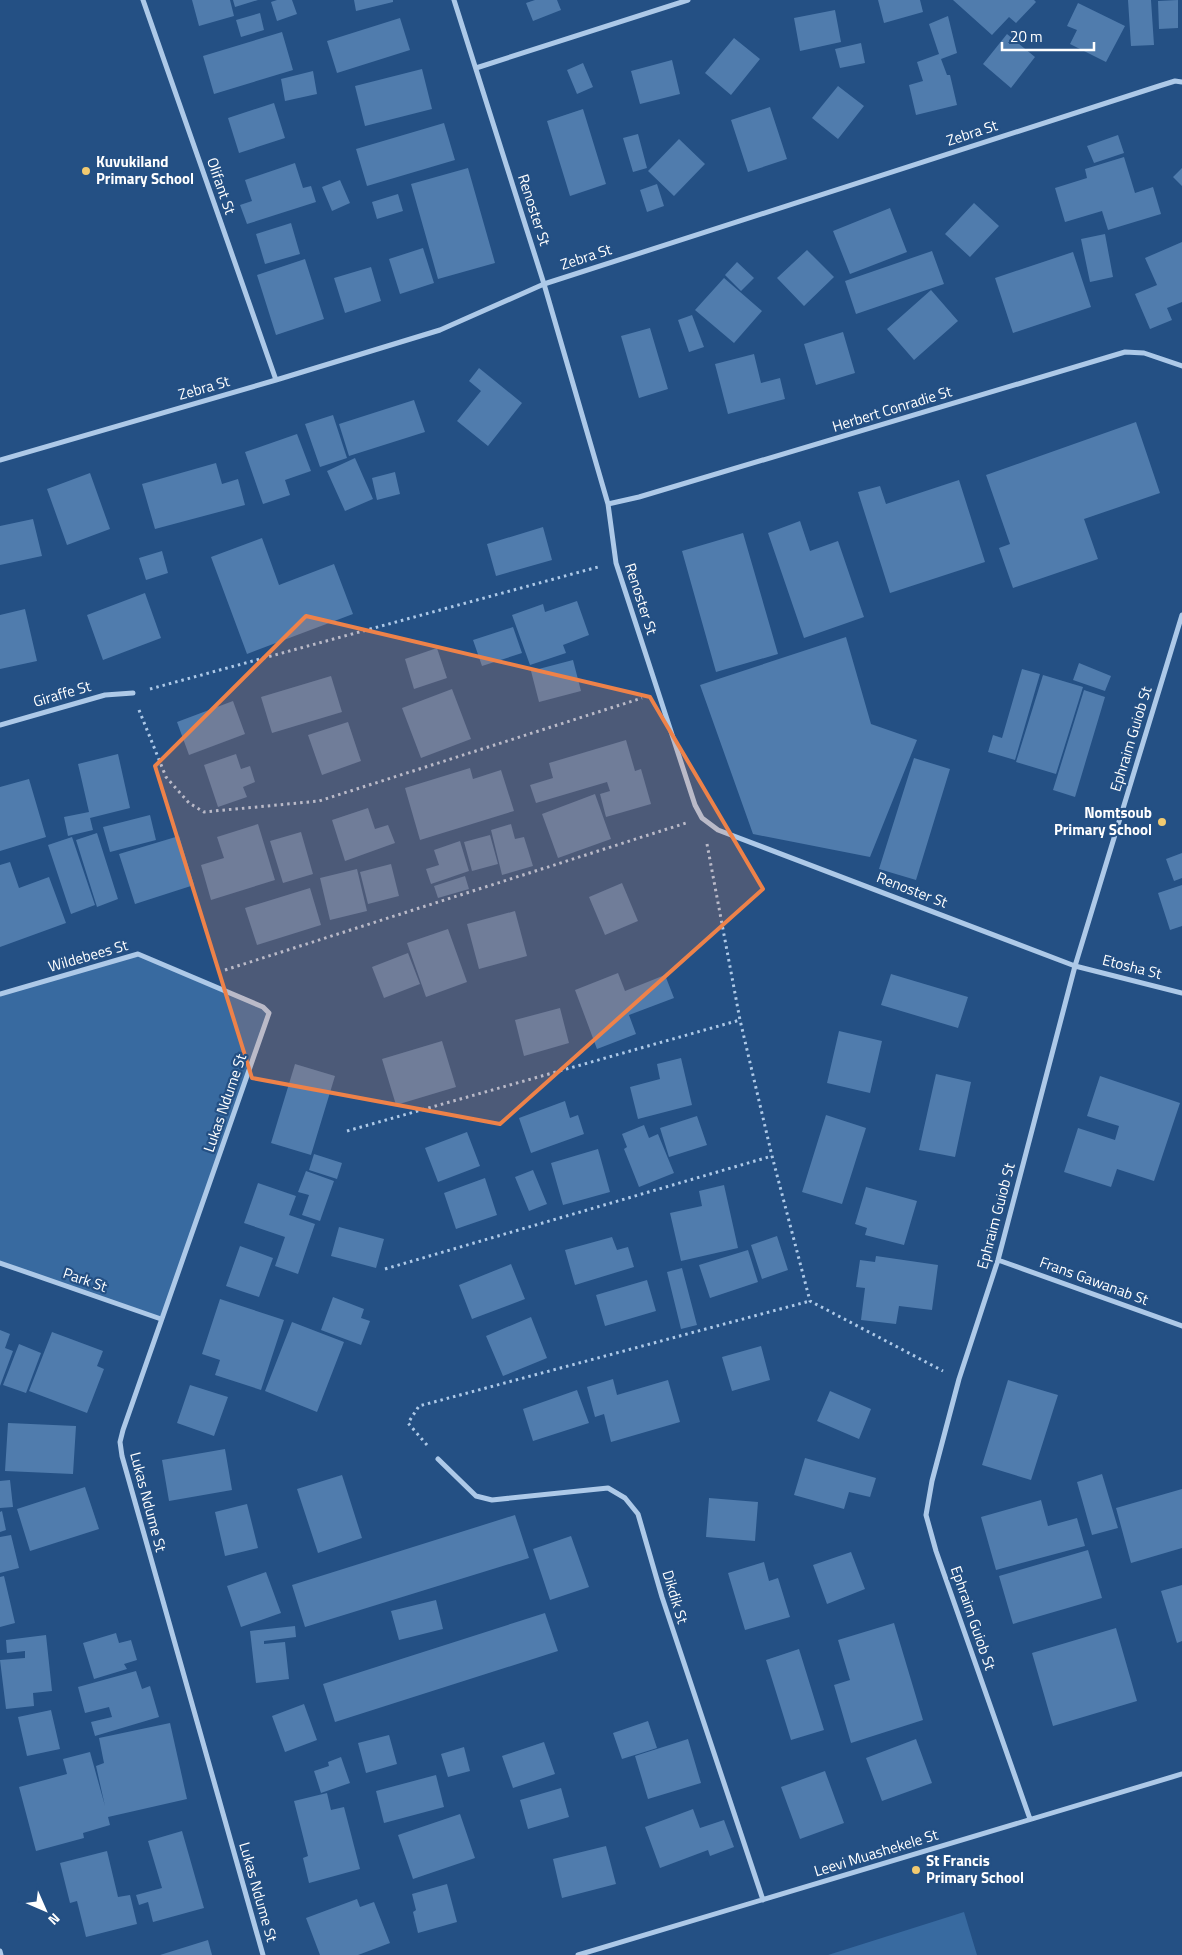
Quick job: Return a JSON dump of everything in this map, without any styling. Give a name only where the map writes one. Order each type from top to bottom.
[{"type":"street","name":"Olifant St","points":[[143,0],[276,380]]},
{"type":"street","name":"Renoster St","points":[[454,0],[544,284],[608,504],[616,563],[695,805],[702,818],[718,830],[1075,966]]},
{"type":"street","points":[[476,68],[688,0]]},
{"type":"street","name":"Zebra St","points":[[0,460],[440,330],[544,284],[1159,86],[1176,81],[1182,82]]},
{"type":"street","name":"Herbert Conradie St","points":[[608,504],[639,497],[1124,352],[1144,353],[1182,366]]},
{"type":"street","name":"Ephraim Guiob St","points":[[1030,1819],[936,1551],[926,1515],[932,1481],[959,1379],[998,1260],[1075,966],[1182,615]]},
{"type":"street","name":"Giraffe St","points":[[0,725],[105,695],[133,694]]},
{"type":"street","name":"Wildebees St","points":[[0,994],[138,954],[263,1007]]},
{"type":"street","name":"Etosha St","points":[[1075,966],[1182,993]]},
{"type":"street","name":"Lukas Ndume St","points":[[263,1007],[269,1013],[120,1442],[122,1456],[263,1955]]},
{"type":"street","name":"Frans Gawanab St","points":[[998,1260],[1182,1326]]},
{"type":"street","name":"Park St","points":[[0,1264],[162,1319]]},
{"type":"street","name":"Dikdik St","points":[[438,1459],[476,1496],[492,1500],[608,1488],[626,1498],[638,1514],[662,1597],[763,1900]]},
{"type":"street","name":"Leevi Muashekele St","points":[[578,1955],[1182,1774]]},
{"type":"street","points":[[0,1951],[1,1955]]},
{"type":"path","points":[[616,563],[133,694],[166,777],[190,803],[204,812],[319,801],[659,692]]},
{"type":"path","points":[[196,980],[702,818],[740,1020],[772,1156],[810,1301]]},
{"type":"path","points":[[347,1131],[740,1020]]},
{"type":"path","points":[[386,1269],[772,1156]]},
{"type":"path","points":[[438,1459],[408,1423],[419,1406],[810,1301],[959,1379]]},
{"type":"highlighted area","points":[[306,616],[650,697],[763,889],[500,1124],[252,1078],[155,766]]},
{"type":"shaded area","points":[[138,954],[263,1007],[269,1013],[161,1319],[0,1263],[0,994]]},
{"type":"shaded area","points":[[964,1912],[977,1955],[828,1955]]},
{"type":"building","points":[[192,0],[230,0],[234,16],[199,26]]},
{"type":"building","points":[[233,0],[258,0],[235,7]]},
{"type":"building","points":[[292,0],[297,14],[277,21],[271,2]]},
{"type":"building","points":[[354,0],[393,0],[393,2],[356,11]]},
{"type":"building","points":[[535,0],[557,0],[561,10],[533,21],[526,3]]},
{"type":"building","points":[[878,0],[920,0],[923,12],[884,23]]},
{"type":"building","points":[[953,0],[1034,0],[1036,2],[1016,23],[1009,17],[992,35]]},
{"type":"building","points":[[1128,0],[1151,0],[1154,45],[1131,46]]},
{"type":"building","points":[[1178,0],[1178,28],[1159,29],[1158,1]]},
{"type":"building","points":[[1078,3],[1125,26],[1106,62],[1070,44],[1077,30],[1067,26]]},
{"type":"building","points":[[835,10],[841,42],[800,51],[794,18]]},
{"type":"building","points":[[260,13],[264,30],[241,37],[236,20]]},
{"type":"building","points":[[948,16],[957,53],[941,59],[947,75],[950,75],[957,105],[916,115],[909,85],[923,81],[917,62],[939,54],[929,24]]},
{"type":"building","points":[[400,18],[410,50],[337,73],[327,41]]},
{"type":"building","points":[[282,32],[293,70],[214,94],[203,56]]},
{"type":"building","points":[[1007,34],[1035,57],[1011,88],[983,64]]},
{"type":"building","points":[[734,38],[760,59],[731,95],[705,73]]},
{"type":"building","points":[[861,43],[865,63],[840,68],[835,49]]},
{"type":"building","points":[[672,60],[680,94],[640,104],[631,71]]},
{"type":"building","points":[[583,63],[593,87],[577,94],[567,70]]},
{"type":"building","points":[[422,69],[432,109],[365,126],[355,86]]},
{"type":"building","points":[[313,71],[317,94],[285,101],[281,79]]},
{"type":"building","points":[[838,86],[864,106],[838,139],[812,118]]},
{"type":"building","points":[[274,103],[285,138],[239,153],[228,118]]},
{"type":"building","points":[[770,107],[787,159],[748,172],[731,120]]},
{"type":"building","points":[[583,109],[606,184],[570,196],[547,121]]},
{"type":"building","points":[[444,123],[455,160],[367,186],[356,149]]},
{"type":"building","points":[[638,134],[647,168],[633,172],[623,138]]},
{"type":"building","points":[[1118,135],[1124,153],[1094,163],[1087,146]]},
{"type":"building","points":[[679,139],[705,164],[674,196],[648,171]]},
{"type":"building","points":[[1124,157],[1135,193],[1153,187],[1161,214],[1108,230],[1102,211],[1065,222],[1055,188],[1087,178],[1085,169]]},
{"type":"building","points":[[295,163],[303,188],[311,186],[316,202],[247,224],[240,205],[252,201],[245,180]]},
{"type":"building","points":[[468,168],[495,263],[438,279],[411,184]]},
{"type":"building","points":[[1182,168],[1182,186],[1173,177]]},
{"type":"building","points":[[340,180],[350,203],[332,211],[322,187]]},
{"type":"building","points":[[657,184],[664,206],[647,212],[640,190]]},
{"type":"building","points":[[398,194],[403,211],[377,219],[372,202]]},
{"type":"building","points":[[974,203],[999,226],[970,257],[945,234]]},
{"type":"building","points":[[890,208],[907,252],[850,274],[833,231]]},
{"type":"building","points":[[291,223],[300,254],[265,264],[256,234]]},
{"type":"building","points":[[1105,234],[1113,277],[1090,282],[1081,239]]},
{"type":"building","points":[[1182,242],[1182,302],[1167,308],[1172,320],[1150,329],[1135,294],[1157,285],[1145,258]]},
{"type":"building","points":[[423,248],[434,283],[400,294],[389,259]]},
{"type":"building","points":[[807,250],[834,277],[804,306],[777,278]]},
{"type":"building","points":[[932,251],[944,284],[856,314],[845,281]]},
{"type":"building","points":[[1073,252],[1091,307],[1013,333],[995,278]]},
{"type":"building","points":[[305,259],[324,319],[276,335],[257,275]]},
{"type":"building","points":[[737,262],[754,278],[741,291],[725,275]]},
{"type":"building","points":[[371,267],[381,301],[345,313],[334,278]]},
{"type":"building","points":[[724,278],[762,311],[734,343],[695,310]]},
{"type":"building","points":[[931,290],[958,321],[914,360],[887,329]]},
{"type":"building","points":[[692,315],[704,347],[689,352],[678,320]]},
{"type":"building","points":[[650,328],[668,389],[639,398],[621,336]]},
{"type":"building","points":[[843,332],[855,373],[816,385],[804,344]]},
{"type":"building","points":[[754,354],[761,383],[780,378],[785,399],[728,414],[715,364]]},
{"type":"building","points":[[479,368],[522,403],[488,446],[457,421],[481,391],[469,381]]},
{"type":"building","points":[[414,400],[425,432],[349,456],[339,424]]},
{"type":"building","points":[[333,415],[347,458],[320,467],[305,424]]},
{"type":"building","points":[[1136,422],[1160,493],[1084,519],[1098,559],[1013,588],[999,548],[1010,544],[986,475]]},
{"type":"building","points":[[297,434],[311,471],[285,480],[290,495],[263,504],[245,452]]},
{"type":"building","points":[[355,458],[373,499],[345,511],[327,471]]},
{"type":"building","points":[[216,463],[222,484],[238,479],[245,505],[155,529],[142,484]]},
{"type":"building","points":[[395,472],[400,494],[377,500],[372,478]]},
{"type":"building","points":[[90,473],[110,529],[67,545],[47,489]]},
{"type":"building","points":[[959,480],[985,562],[890,593],[858,492],[880,486],[886,504]]},
{"type":"building","points":[[33,519],[42,556],[0,565],[0,526]]},
{"type":"building","points":[[800,521],[810,551],[838,541],[864,617],[804,638],[768,533]]},
{"type":"building","points":[[543,527],[552,560],[496,576],[487,544]]},
{"type":"building","points":[[743,533],[778,654],[716,672],[682,551]]},
{"type":"building","points":[[262,538],[279,585],[334,564],[353,614],[247,654],[211,557]]},
{"type":"building","points":[[162,551],[168,573],[146,580],[139,558]]},
{"type":"building","points":[[145,593],[161,638],[103,660],[87,615]]},
{"type":"building","points":[[577,601],[589,635],[563,645],[566,653],[530,665],[512,615],[543,604],[545,612]]},
{"type":"building","points":[[25,609],[37,661],[0,669],[0,615]]},
{"type":"building","points":[[513,627],[522,653],[482,666],[473,640]]},
{"type":"building","points":[[846,637],[871,724],[917,740],[870,857],[753,834],[700,685]]},
{"type":"building","points":[[437,648],[447,678],[414,689],[405,659]]},
{"type":"building","points":[[573,660],[581,691],[539,702],[531,671]]},
{"type":"building","points":[[1079,663],[1111,676],[1105,691],[1073,680]]},
{"type":"building","points":[[1022,669],[1040,674],[1015,760],[988,752],[993,735],[1002,738]]},
{"type":"building","points":[[1043,675],[1083,687],[1056,774],[1016,762]]},
{"type":"building","points":[[331,676],[342,712],[272,733],[261,697]]},
{"type":"building","points":[[452,689],[471,739],[421,758],[402,708]]},
{"type":"building","points":[[1084,690],[1105,697],[1075,797],[1053,790]]},
{"type":"building","points":[[233,701],[245,734],[189,755],[177,722]]},
{"type":"building","points":[[348,722],[361,761],[322,775],[308,735]]},
{"type":"building","points":[[626,740],[635,771],[641,769],[651,804],[606,817],[600,794],[610,791],[607,782],[536,803],[530,785],[553,778],[549,763]]},
{"type":"building","points":[[118,754],[130,808],[90,818],[93,830],[68,836],[64,817],[89,812],[78,764]]},
{"type":"building","points":[[236,754],[241,769],[250,766],[255,782],[243,787],[247,797],[218,807],[204,765]]},
{"type":"building","points":[[914,758],[950,769],[916,880],[879,869]]},
{"type":"building","points":[[470,768],[473,779],[501,770],[514,811],[420,840],[405,788]]},
{"type":"building","points":[[29,779],[46,837],[0,851],[0,787]]},
{"type":"building","points":[[595,794],[611,839],[558,858],[542,814]]},
{"type":"building","points":[[368,808],[375,829],[388,825],[395,843],[345,861],[332,820]]},
{"type":"building","points":[[150,815],[156,840],[110,852],[103,827]]},
{"type":"building","points":[[258,824],[275,880],[211,900],[201,865],[224,858],[217,837]]},
{"type":"building","points":[[511,824],[515,839],[524,837],[533,866],[502,875],[491,830]]},
{"type":"building","points":[[301,832],[313,874],[283,883],[270,841]]},
{"type":"building","points":[[97,833],[118,899],[97,907],[76,840]]},
{"type":"building","points":[[490,835],[498,864],[472,871],[464,842]]},
{"type":"building","points":[[179,836],[194,885],[135,904],[119,854]]},
{"type":"building","points":[[72,837],[95,905],[71,914],[48,845]]},
{"type":"building","points":[[460,841],[469,871],[431,884],[426,869],[439,865],[434,850]]},
{"type":"building","points":[[1182,853],[1182,878],[1174,881],[1166,859]]},
{"type":"building","points":[[10,862],[19,888],[49,877],[66,923],[0,947],[0,865]]},
{"type":"building","points":[[391,864],[399,896],[368,904],[360,872]]},
{"type":"building","points":[[357,869],[367,911],[330,920],[320,878]]},
{"type":"building","points":[[465,876],[469,889],[438,898],[434,886]]},
{"type":"building","points":[[622,883],[638,921],[605,935],[589,897]]},
{"type":"building","points":[[1182,885],[1182,926],[1170,930],[1158,893]]},
{"type":"building","points":[[310,888],[321,925],[257,945],[245,908]]},
{"type":"building","points":[[515,911],[527,956],[479,969],[467,924]]},
{"type":"building","points":[[448,929],[467,982],[426,997],[407,943]]},
{"type":"building","points":[[408,953],[420,984],[384,998],[372,967]]},
{"type":"building","points":[[618,973],[625,991],[665,975],[674,998],[629,1015],[636,1034],[597,1049],[575,990]]},
{"type":"building","points":[[891,974],[968,997],[958,1028],[881,1005]]},
{"type":"building","points":[[560,1008],[569,1043],[524,1056],[515,1020]]},
{"type":"building","points":[[839,1031],[882,1041],[870,1093],[827,1083]]},
{"type":"building","points":[[442,1041],[456,1087],[396,1105],[382,1059]]},
{"type":"building","points":[[681,1058],[692,1105],[638,1119],[630,1087],[660,1079],[657,1064]]},
{"type":"building","points":[[295,1064],[335,1076],[311,1155],[271,1143]]},
{"type":"building","points":[[936,1074],[971,1082],[955,1157],[919,1150]]},
{"type":"building","points":[[1100,1076],[1180,1103],[1154,1181],[1117,1169],[1111,1187],[1064,1172],[1078,1128],[1115,1140],[1119,1126],[1087,1116]]},
{"type":"building","points":[[565,1101],[570,1118],[578,1115],[584,1134],[531,1153],[519,1118]]},
{"type":"building","points":[[826,1115],[866,1128],[842,1204],[802,1192]]},
{"type":"building","points":[[697,1116],[707,1145],[669,1157],[660,1128]]},
{"type":"building","points":[[644,1125],[649,1138],[658,1134],[674,1173],[639,1187],[624,1149],[627,1147],[622,1134]]},
{"type":"building","points":[[467,1132],[480,1166],[438,1182],[425,1148]]},
{"type":"building","points":[[598,1149],[610,1192],[563,1205],[551,1163]]},
{"type":"building","points":[[314,1154],[342,1163],[337,1179],[309,1170]]},
{"type":"building","points":[[533,1170],[547,1204],[529,1211],[515,1177]]},
{"type":"building","points":[[306,1171],[334,1181],[320,1221],[302,1215],[309,1195],[298,1192]]},
{"type":"building","points":[[485,1178],[497,1215],[456,1229],[444,1193]]},
{"type":"building","points":[[258,1183],[296,1196],[289,1215],[315,1224],[298,1274],[275,1266],[285,1237],[244,1223]]},
{"type":"building","points":[[724,1185],[738,1248],[681,1261],[670,1213],[702,1206],[699,1191]]},
{"type":"building","points":[[866,1187],[917,1201],[904,1245],[865,1235],[867,1228],[855,1224]]},
{"type":"building","points":[[339,1227],[384,1239],[376,1268],[331,1256]]},
{"type":"building","points":[[777,1236],[788,1270],[762,1279],[751,1245]]},
{"type":"building","points":[[612,1237],[617,1250],[628,1247],[634,1267],[575,1285],[565,1250]]},
{"type":"building","points":[[240,1246],[273,1258],[259,1297],[226,1286]]},
{"type":"building","points":[[748,1250],[758,1282],[710,1298],[699,1265]]},
{"type":"building","points":[[876,1256],[938,1265],[932,1310],[899,1306],[896,1324],[861,1320],[865,1288],[856,1287],[860,1260],[875,1262]]},
{"type":"building","points":[[511,1264],[525,1299],[472,1319],[459,1285]]},
{"type":"building","points":[[682,1268],[697,1325],[681,1329],[667,1272]]},
{"type":"building","points":[[647,1280],[656,1311],[605,1326],[596,1295]]},
{"type":"building","points":[[333,1297],[364,1309],[361,1318],[370,1321],[361,1345],[321,1330]]},
{"type":"building","points":[[220,1299],[284,1320],[261,1390],[215,1375],[220,1360],[202,1354]]},
{"type":"building","points":[[531,1317],[547,1358],[503,1376],[486,1336]]},
{"type":"building","points":[[292,1322],[344,1342],[317,1412],[265,1391]]},
{"type":"building","points":[[0,1330],[10,1334],[5,1348],[13,1351],[0,1386]]},
{"type":"building","points":[[52,1332],[103,1351],[97,1366],[104,1369],[87,1413],[29,1391]]},
{"type":"building","points":[[19,1344],[41,1353],[26,1393],[3,1385]]},
{"type":"building","points":[[761,1346],[770,1380],[732,1391],[722,1357]]},
{"type":"building","points":[[613,1379],[617,1395],[668,1380],[680,1422],[611,1442],[604,1414],[595,1417],[587,1387]]},
{"type":"building","points":[[1008,1380],[1058,1395],[1031,1480],[982,1465]]},
{"type":"building","points":[[190,1385],[228,1397],[214,1436],[177,1423]]},
{"type":"building","points":[[577,1390],[589,1423],[533,1441],[523,1409]]},
{"type":"building","points":[[830,1391],[871,1409],[859,1439],[817,1421]]},
{"type":"building","points":[[8,1423],[76,1426],[73,1474],[5,1471]]},
{"type":"building","points":[[225,1449],[232,1490],[169,1501],[162,1460]]},
{"type":"building","points":[[805,1458],[876,1478],[870,1497],[849,1492],[844,1509],[794,1495]]},
{"type":"building","points":[[1102,1474],[1118,1528],[1092,1535],[1077,1482]]},
{"type":"building","points":[[342,1475],[362,1538],[318,1553],[297,1489]]},
{"type":"building","points":[[10,1480],[13,1507],[0,1508],[0,1481]]},
{"type":"building","points":[[85,1487],[99,1529],[30,1551],[17,1509]]},
{"type":"building","points":[[1182,1489],[1182,1548],[1131,1563],[1116,1508]]},
{"type":"building","points":[[709,1498],[758,1502],[755,1541],[706,1537]]},
{"type":"building","points":[[1041,1500],[1048,1526],[1077,1518],[1085,1546],[996,1570],[981,1517]]},
{"type":"building","points":[[247,1504],[258,1548],[225,1556],[215,1512]]},
{"type":"building","points":[[2,1511],[6,1530],[0,1532],[0,1512]]},
{"type":"building","points":[[515,1515],[529,1558],[305,1627],[292,1585]]},
{"type":"building","points":[[11,1535],[19,1568],[0,1573],[0,1537]]},
{"type":"building","points":[[571,1536],[589,1587],[550,1600],[533,1549]]},
{"type":"building","points":[[1088,1550],[1102,1598],[1013,1624],[999,1576]]},
{"type":"building","points":[[851,1552],[865,1589],[827,1604],[813,1565]]},
{"type":"building","points":[[764,1562],[769,1581],[778,1578],[790,1617],[745,1630],[728,1573]]},
{"type":"building","points":[[266,1572],[281,1613],[241,1627],[227,1586]]},
{"type":"building","points":[[4,1576],[15,1623],[0,1627],[0,1577]]},
{"type":"building","points":[[1182,1585],[1182,1641],[1177,1643],[1161,1591]]},
{"type":"building","points":[[436,1600],[443,1629],[399,1640],[391,1611]]},
{"type":"building","points":[[545,1613],[558,1651],[335,1722],[323,1684]]},
{"type":"building","points":[[894,1623],[923,1720],[851,1743],[834,1685],[850,1680],[838,1640]]},
{"type":"building","points":[[295,1626],[296,1637],[264,1641],[264,1644],[285,1642],[289,1679],[256,1683],[250,1631]]},
{"type":"building","points":[[1116,1628],[1137,1701],[1053,1726],[1032,1653]]},
{"type":"building","points":[[116,1633],[119,1643],[131,1640],[137,1660],[124,1664],[127,1669],[94,1679],[83,1643]]},
{"type":"building","points":[[46,1635],[52,1691],[33,1693],[34,1706],[6,1709],[0,1660],[25,1658],[25,1651],[7,1653],[6,1640]]},
{"type":"building","points":[[799,1649],[824,1730],[791,1740],[766,1660]]},
{"type":"building","points":[[136,1671],[142,1689],[150,1686],[159,1717],[95,1736],[91,1722],[112,1717],[109,1707],[85,1713],[78,1687]]},
{"type":"building","points":[[304,1704],[317,1740],[285,1752],[272,1716]]},
{"type":"building","points":[[51,1710],[60,1749],[27,1756],[18,1717]]},
{"type":"building","points":[[648,1721],[657,1748],[622,1759],[613,1733]]},
{"type":"building","points":[[170,1723],[187,1799],[108,1817],[110,1825],[83,1833],[84,1838],[36,1851],[19,1787],[67,1774],[63,1759],[90,1752],[105,1806],[96,1766],[104,1763],[99,1738]]},
{"type":"building","points":[[389,1735],[397,1764],[366,1773],[358,1743]]},
{"type":"building","points":[[688,1739],[701,1783],[648,1799],[635,1756]]},
{"type":"building","points":[[916,1739],[932,1783],[882,1801],[866,1758]]},
{"type":"building","points":[[544,1742],[555,1774],[513,1788],[502,1756]]},
{"type":"building","points":[[464,1747],[470,1771],[448,1777],[441,1754]]},
{"type":"building","points":[[341,1757],[350,1783],[321,1793],[314,1771],[329,1766],[328,1762]]},
{"type":"building","points":[[825,1771],[844,1823],[800,1839],[781,1787]]},
{"type":"building","points":[[436,1775],[444,1807],[384,1823],[376,1791]]},
{"type":"building","points":[[561,1788],[569,1817],[528,1829],[520,1800]]},
{"type":"building","points":[[327,1793],[331,1810],[344,1807],[360,1869],[309,1883],[303,1858],[308,1856],[294,1801]]},
{"type":"building","points":[[693,1809],[700,1828],[724,1820],[734,1847],[710,1856],[708,1850],[660,1868],[645,1827]]},
{"type":"building","points":[[460,1814],[475,1858],[413,1879],[398,1835]]},
{"type":"building","points":[[182,1831],[204,1908],[153,1922],[148,1902],[139,1905],[136,1895],[162,1888],[148,1841]]},
{"type":"building","points":[[606,1846],[616,1884],[562,1898],[553,1859]]},
{"type":"building","points":[[107,1851],[118,1897],[130,1895],[137,1924],[86,1937],[77,1901],[70,1903],[60,1863]]},
{"type":"building","points":[[447,1884],[457,1922],[418,1933],[413,1912],[416,1910],[412,1894]]},
{"type":"building","points":[[357,1899],[360,1907],[374,1902],[390,1943],[358,1955],[320,1955],[306,1918]]},
{"type":"building","points":[[208,1940],[212,1955],[160,1955]]},
{"type":"place","name":"Kuvukiland Primary School","points":[[86,171]]},
{"type":"place","name":"Nomtsoub Primary School","points":[[1162,822]]},
{"type":"place","name":"St Francis Primary School","points":[[916,1870]]}]
